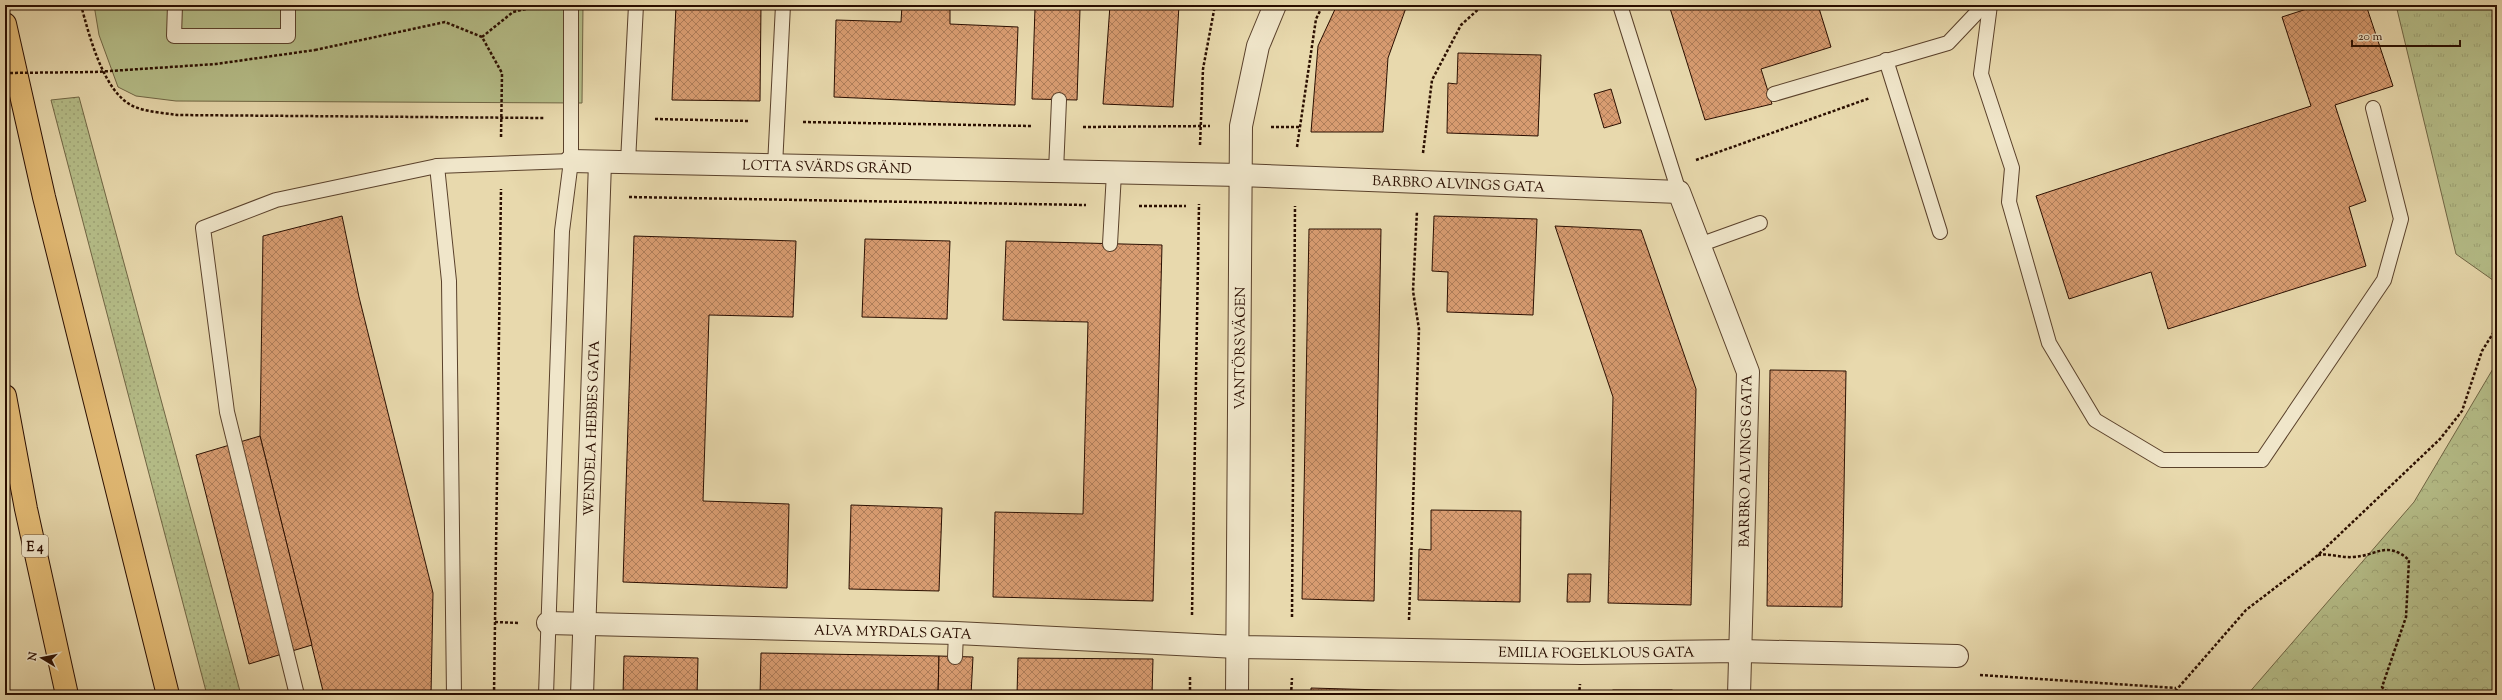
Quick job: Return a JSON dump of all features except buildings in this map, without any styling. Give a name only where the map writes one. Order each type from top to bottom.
[{"type":"highway","points":[[5,24],[44,197],[168,695]]},
{"type":"highway","name":"E 4","points":[[5,396],[26,509],[67,695]]},
{"type":"street","name":"VANTÖRSVÄGEN","points":[[1237,695],[1241,126],[1258,46],[1275,5]]},
{"type":"street","name":"LOTTA SVÄRDS GRÄND","points":[[571,161],[1240,175]]},
{"type":"street","name":"WENDELA HEBBES GATA","points":[[582,695],[600,162]]},
{"type":"street","name":"BARBRO ALVINGS GATA","points":[[1240,175],[1678,192],[1748,372],[1739,695]]},
{"type":"street","name":"ALVA MYRDALS GATA","points":[[548,623],[956,633],[1237,647]]},
{"type":"street","name":"EMILIA FOGELKLOUS GATA","points":[[1237,647],[1581,652],[1740,651],[1957,656]]},
{"type":"lane","points":[[175,5],[174,36],[288,36],[288,5]]},
{"type":"lane","points":[[546,695],[562,230],[571,161],[571,5]]},
{"type":"lane","points":[[628,162],[636,5]]},
{"type":"lane","points":[[775,166],[783,5]]},
{"type":"lane","name":"BARBRO ALVINGS GATA","points":[[1620,5],[1678,192]]},
{"type":"lane","points":[[1774,94],[1948,43],[1984,5]]},
{"type":"lane","points":[[1990,5],[1981,74],[2012,168],[2009,202],[2049,344],[2095,420],[2162,460],[2262,460],[2384,280],[2401,219],[2373,108]]},
{"type":"lane","points":[[1886,60],[1940,232]]},
{"type":"lane","points":[[1056,171],[1059,100]]},
{"type":"lane","points":[[297,695],[227,412],[203,228],[276,200],[437,166],[571,161]]},
{"type":"lane","points":[[437,166],[449,281],[454,695]]},
{"type":"lane","points":[[1110,244],[1114,173]]},
{"type":"lane","points":[[1699,245],[1760,223]]},
{"type":"lane","points":[[955,657],[956,633]]},
{"type":"path","points":[[81,5],[89,35],[109,85],[134,107],[177,115],[501,118],[571,117]]},
{"type":"path","points":[[482,37],[513,12],[543,5]]},
{"type":"path","points":[[631,119],[1058,127],[1200,126],[1203,69],[1215,5]]},
{"type":"path","points":[[1299,127],[1316,19],[1323,5]]},
{"type":"path","points":[[1408,650],[1419,329],[1413,292],[1419,181],[1432,80],[1461,25],[1483,5]]},
{"type":"path","points":[[5,73],[95,72],[216,64],[315,50],[445,22],[482,37],[502,73],[494,695]]},
{"type":"path","points":[[1678,192],[1691,162],[1895,89]]},
{"type":"path","points":[[599,196],[1199,207],[1190,695]]},
{"type":"path","points":[[1291,695],[1295,198]]},
{"type":"path","points":[[2172,695],[2246,610],[2318,555],[2440,439],[2462,411],[2482,352],[2497,327]]},
{"type":"path","points":[[2318,555],[2353,557],[2382,549],[2401,553],[2409,560],[2406,617],[2382,687],[2390,695]]},
{"type":"path","points":[[1957,656],[1971,674],[2177,688]]},
{"type":"green space","points":[[94,5],[583,5],[582,103],[176,101],[136,96],[118,87],[99,35]]},
{"type":"green space","points":[[2396,5],[2497,5],[2497,283],[2456,254]]},
{"type":"green space","points":[[79,97],[241,695],[207,695],[51,100]]},
{"type":"green space","points":[[2497,362],[2497,695],[2247,695],[2414,502]]}]
